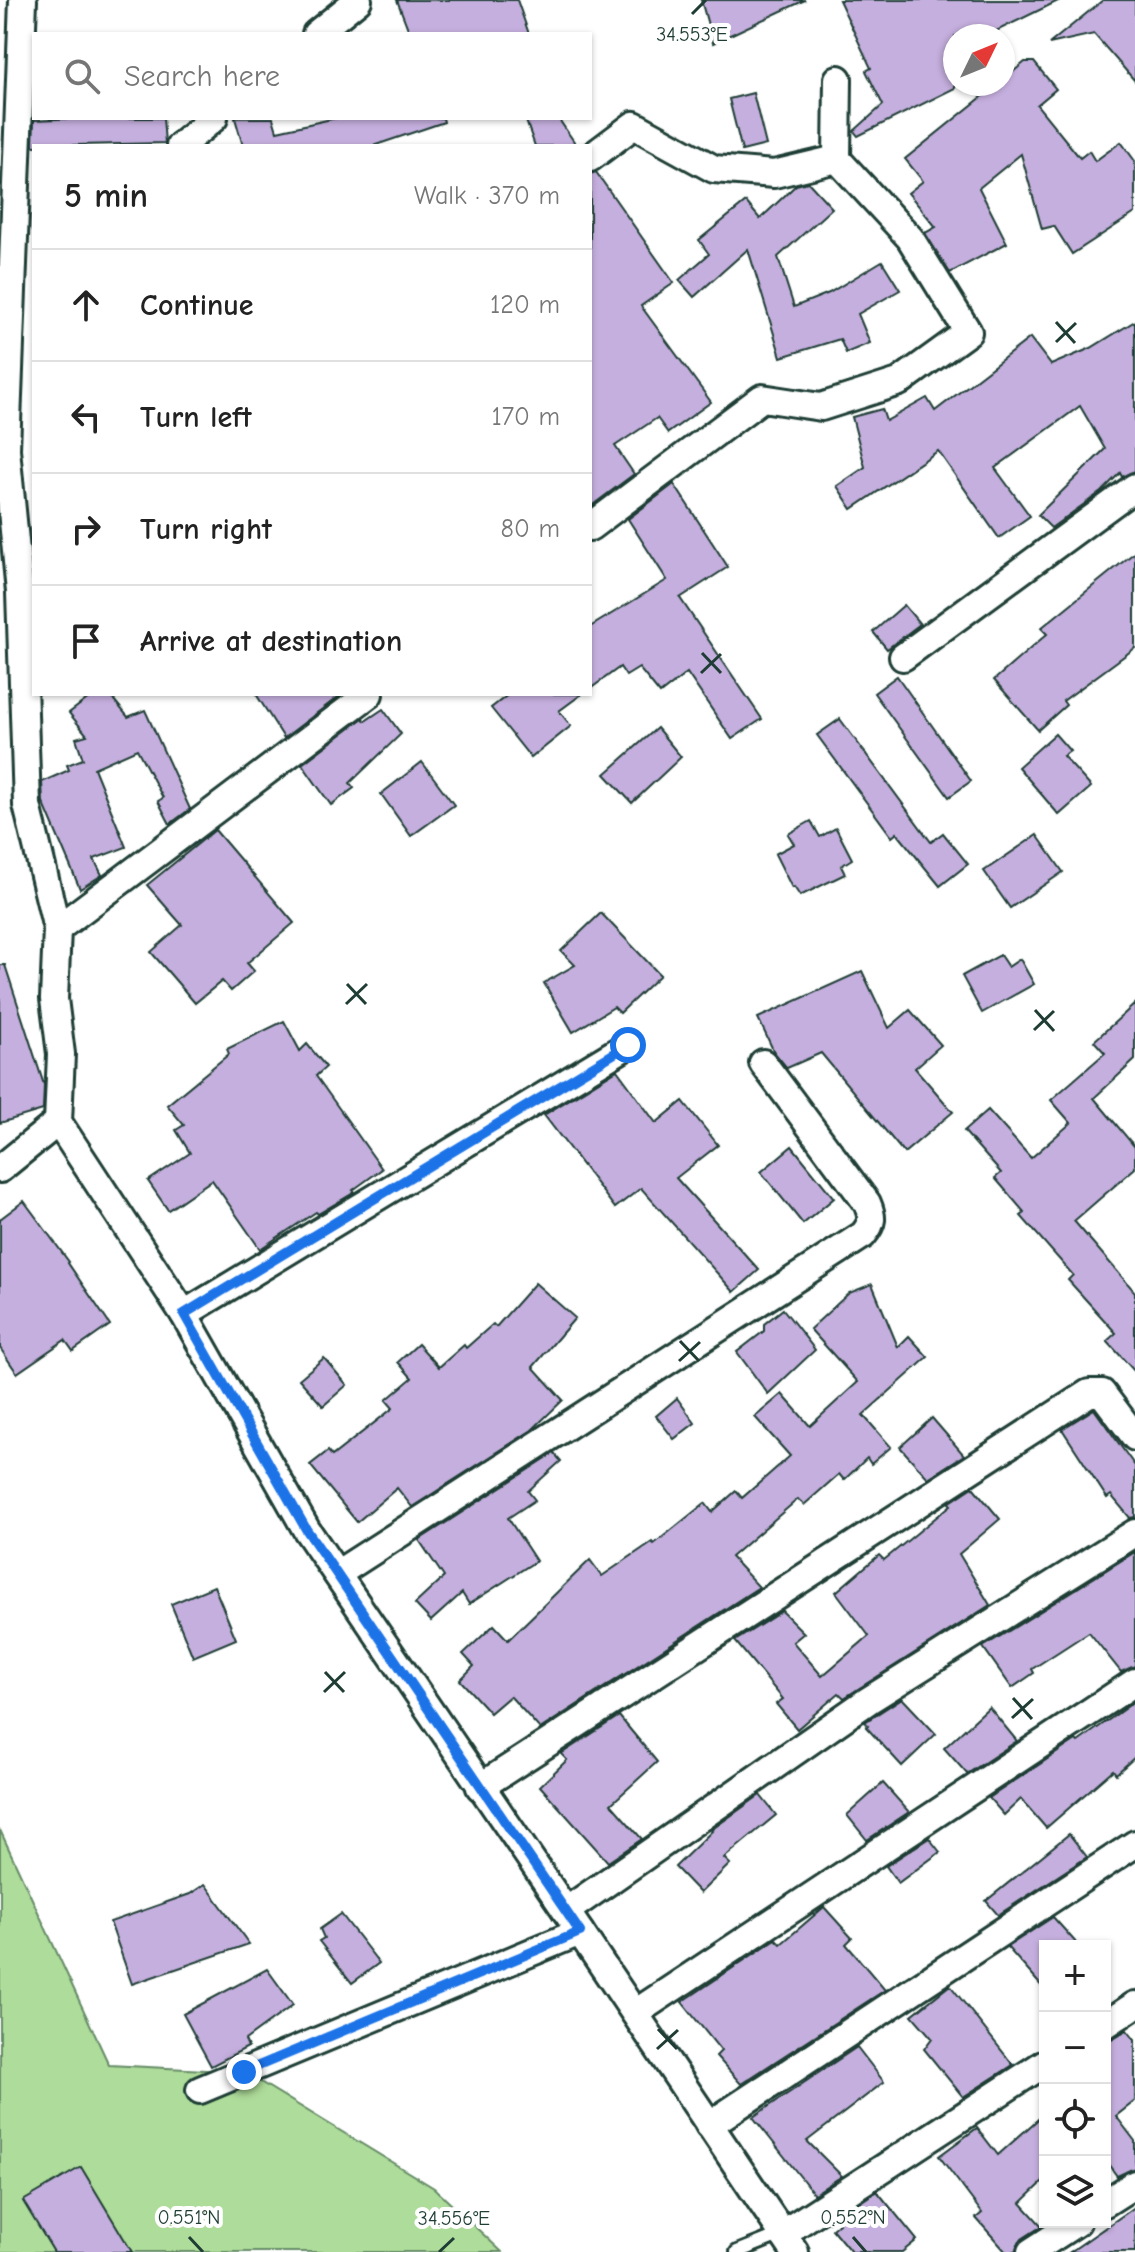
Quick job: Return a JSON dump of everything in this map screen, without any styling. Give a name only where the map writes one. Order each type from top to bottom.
[{"type":"street","points":[[23,0],[25,180],[6,449],[8,544],[27,586],[27,805],[57,929],[54,999],[61,1054],[58,1122],[184,1314],[306,1529],[788,2243],[1039,2067]]},
{"type":"street","points":[[318,32],[358,0]]},
{"type":"street","points":[[592,526],[762,398],[821,407],[873,391],[899,382],[968,332],[910,238],[837,159],[838,79]]},
{"type":"street","points":[[182,144],[212,120]]},
{"type":"street","points":[[592,156],[634,125],[714,169],[774,174],[837,159]]},
{"type":"street","points":[[903,657],[1135,487]]},
{"type":"street","points":[[57,929],[366,696]]},
{"type":"street","points":[[184,1314],[628,1045]]},
{"type":"street","points":[[337,1574],[863,1235],[872,1225],[867,1203],[763,1063]]},
{"type":"street","points":[[0,1169],[58,1122]]},
{"type":"street","points":[[480,1787],[1089,1393],[1102,1393],[1135,1437]]},
{"type":"street","points":[[200,2090],[573,1921],[869,1700],[1135,1533]]},
{"type":"street","points":[[635,2013],[1135,1682]]},
{"type":"street","points":[[709,2125],[1135,1844]]},
{"type":"street","points":[[1111,2021],[1135,2005]]},
{"type":"street","points":[[1111,2199],[1135,2184]]},
{"type":"street","points":[[1031,2252],[1068,2228]]},
{"type":"lane","points":[[737,2252],[788,2243]]},
{"type":"green space","points":[[0,1830],[109,2065],[244,2072],[434,2188],[502,2252],[0,2252]]},
{"type":"building","points":[[397,0],[517,0],[528,32],[409,32]]},
{"type":"building","points":[[701,0],[805,0],[713,43]]},
{"type":"building","points":[[839,0],[1060,0],[1011,24],[943,24],[943,94],[858,136],[854,131],[883,105],[866,71],[871,68]]},
{"type":"building","points":[[1103,0],[1135,0],[1135,81],[1094,34],[1049,44]]},
{"type":"building","points":[[1025,62],[1034,62],[1056,89],[1037,105],[1080,158],[1089,151],[1095,161],[1121,142],[1135,161],[1135,213],[1072,254],[1054,226],[1042,229],[1021,154],[979,188],[1007,243],[950,273],[925,233],[936,227],[908,193],[923,181],[905,159],[983,96],[1015,96],[1015,70]]},
{"type":"building","points":[[753,93],[766,145],[742,151],[729,99]]},
{"type":"building","points":[[34,120],[163,120],[165,143],[33,144]]},
{"type":"building","points":[[236,120],[274,120],[277,131],[327,120],[444,122],[379,144],[242,144]]},
{"type":"building","points":[[526,120],[559,120],[576,144],[534,144]]},
{"type":"building","points":[[596,172],[674,283],[641,306],[711,402],[668,433],[657,418],[615,446],[634,474],[592,506],[592,173]]},
{"type":"building","points":[[808,182],[832,208],[778,257],[794,307],[829,293],[882,261],[900,290],[858,314],[870,343],[846,353],[840,339],[781,357],[748,249],[694,297],[679,280],[709,254],[699,240],[746,202],[760,219],[796,185]]},
{"type":"building","points":[[1135,321],[1135,471],[1122,477],[1120,473],[1101,492],[1051,528],[1038,515],[1105,449],[1080,406],[995,468],[1030,516],[999,538],[938,451],[852,509],[837,486],[865,467],[852,417],[882,409],[886,421],[927,398],[935,411],[1030,338],[1051,365],[1091,348]]},
{"type":"building","points":[[674,484],[728,567],[680,598],[762,719],[732,739],[687,673],[660,694],[639,668],[626,676],[620,667],[592,688],[592,626],[667,580],[628,519]]},
{"type":"building","points":[[1135,552],[1135,648],[1063,701],[1066,705],[1038,730],[994,680],[1047,634],[1041,628]]},
{"type":"building","points":[[904,605],[920,624],[887,649],[873,632]]},
{"type":"building","points":[[897,676],[971,781],[949,797],[874,693]]},
{"type":"building","points":[[91,696],[111,696],[128,717],[145,710],[190,809],[170,824],[158,801],[163,798],[137,749],[94,768],[126,847],[94,859],[102,875],[80,889],[43,802],[42,782],[69,770],[67,765],[83,759],[76,738],[87,735],[69,713]]},
{"type":"building","points":[[257,696],[339,696],[284,738]]},
{"type":"building","points":[[506,696],[579,696],[559,711],[571,726],[531,758],[491,708]]},
{"type":"building","points":[[383,709],[401,734],[350,783],[354,788],[331,805],[302,764],[363,718],[365,721]]},
{"type":"building","points":[[840,719],[931,842],[943,833],[968,864],[940,886],[897,833],[892,837],[817,735]]},
{"type":"building","points":[[657,728],[681,757],[632,803],[605,774]]},
{"type":"building","points":[[1055,734],[1070,751],[1063,756],[1091,787],[1059,815],[1018,767]]},
{"type":"building","points":[[422,762],[454,805],[411,836],[381,794]]},
{"type":"building","points":[[811,821],[820,837],[836,828],[852,859],[841,866],[845,874],[800,896],[792,888],[775,854],[794,844],[788,834]]},
{"type":"building","points":[[215,830],[294,923],[247,963],[254,971],[231,991],[222,981],[195,1003],[151,952],[182,925],[147,885]]},
{"type":"building","points":[[1037,835],[1063,872],[1010,908],[984,871]]},
{"type":"building","points":[[601,913],[660,975],[620,1013],[614,1007],[573,1032],[544,983],[575,965],[561,951]]},
{"type":"building","points":[[1000,955],[1008,967],[1020,959],[1034,984],[982,1013],[962,976]]},
{"type":"building","points":[[0,965],[5,965],[44,1085],[43,1110],[0,1123]]},
{"type":"building","points":[[862,971],[889,1028],[910,1010],[941,1045],[915,1068],[953,1112],[904,1153],[821,1053],[787,1068],[774,1052],[758,1018]]},
{"type":"building","points":[[1135,1004],[1135,1060],[1094,1098],[1135,1147],[1135,1168],[1074,1221],[1135,1292],[1135,1372],[1107,1341],[1116,1333],[1068,1280],[1073,1275],[1021,1216],[1025,1213],[995,1178],[1001,1173],[964,1131],[988,1110],[1031,1158],[1071,1123],[1051,1100],[1105,1053],[1094,1041]]},
{"type":"building","points":[[284,1021],[300,1051],[307,1044],[326,1067],[316,1076],[382,1169],[353,1190],[355,1192],[318,1214],[316,1212],[260,1249],[212,1180],[168,1210],[148,1181],[190,1153],[176,1130],[184,1125],[167,1105],[229,1054],[227,1049]]},
{"type":"building","points":[[617,1070],[656,1123],[683,1101],[718,1145],[676,1178],[759,1270],[734,1292],[641,1188],[615,1208],[544,1115]]},
{"type":"building","points":[[792,1146],[834,1198],[803,1224],[761,1172]]},
{"type":"building","points":[[24,1201],[110,1325],[73,1351],[65,1340],[17,1373],[0,1348],[0,1219]]},
{"type":"building","points":[[535,1283],[575,1318],[533,1367],[563,1400],[532,1430],[412,1507],[397,1488],[357,1522],[310,1465],[328,1451],[332,1456],[393,1408],[386,1400],[412,1378],[398,1362],[418,1344],[439,1367],[493,1324],[496,1327]]},
{"type":"building","points":[[872,1284],[898,1347],[909,1336],[928,1357],[863,1415],[891,1447],[871,1464],[867,1458],[844,1480],[839,1474],[804,1505],[798,1499],[731,1557],[759,1587],[540,1729],[510,1696],[490,1713],[460,1680],[474,1666],[463,1654],[494,1625],[508,1640],[590,1560],[602,1576],[652,1542],[654,1544],[705,1503],[712,1512],[736,1491],[742,1498],[790,1456],[755,1417],[782,1394],[810,1426],[858,1382],[810,1329],[849,1293]]},
{"type":"building","points":[[783,1309],[815,1350],[768,1394],[737,1352],[764,1331],[764,1324]]},
{"type":"building","points":[[324,1358],[347,1385],[323,1406],[299,1379]]},
{"type":"building","points":[[677,1398],[695,1423],[674,1439],[656,1416]]},
{"type":"building","points":[[1094,1409],[1135,1466],[1135,1517],[1130,1518],[1111,1495],[1107,1498],[1062,1429]]},
{"type":"building","points":[[932,1418],[964,1455],[928,1478],[900,1447]]},
{"type":"building","points":[[554,1453],[561,1461],[528,1491],[535,1500],[508,1518],[536,1561],[469,1604],[462,1593],[431,1621],[415,1604],[444,1577],[419,1540]]},
{"type":"building","points":[[973,1487],[1000,1519],[959,1554],[990,1605],[844,1698],[839,1693],[797,1729],[776,1704],[783,1699],[735,1641],[782,1611],[804,1633],[793,1642],[822,1676],[869,1636],[836,1592],[879,1555],[884,1560],[951,1505],[949,1503]]},
{"type":"building","points":[[1135,1552],[1135,1666],[1121,1672],[1089,1632],[1032,1669],[1034,1673],[1012,1688],[983,1647]]},
{"type":"building","points":[[214,1586],[236,1639],[193,1657],[171,1604]]},
{"type":"building","points":[[902,1698],[936,1734],[902,1766],[866,1727],[865,1722]]},
{"type":"building","points":[[1135,1701],[1135,1757],[1116,1774],[1113,1770],[1046,1828],[1021,1799],[1004,1815],[989,1798],[1076,1740],[1078,1742]]},
{"type":"building","points":[[989,1707],[1017,1741],[967,1774],[944,1748]]},
{"type":"building","points":[[619,1716],[657,1762],[611,1804],[642,1839],[608,1862],[540,1786],[567,1760],[561,1754]]},
{"type":"building","points":[[883,1783],[909,1812],[867,1840],[847,1815]]},
{"type":"building","points":[[760,1795],[776,1815],[724,1858],[730,1864],[700,1893],[675,1867],[711,1830]]},
{"type":"building","points":[[1069,1834],[1087,1857],[998,1915],[986,1901]]},
{"type":"building","points":[[929,1838],[940,1852],[898,1883],[886,1866]]},
{"type":"building","points":[[205,1884],[249,1944],[132,1984],[110,1922],[190,1894]]},
{"type":"building","points":[[824,1907],[852,1938],[846,1944],[885,1990],[741,2084],[716,2056],[721,2051],[682,2002],[776,1939],[781,1944]]},
{"type":"building","points":[[341,1914],[379,1963],[352,1983],[319,1941],[324,1938],[320,1929]]},
{"type":"building","points":[[1053,1917],[1074,1940],[1039,1940],[1039,1983],[1007,1947]]},
{"type":"building","points":[[267,1969],[293,2005],[245,2040],[248,2047],[211,2066],[183,2014]]},
{"type":"building","points":[[950,1985],[1013,2065],[963,2097],[924,2049],[932,2038],[912,2015]]},
{"type":"building","points":[[1127,2030],[1135,2040],[1135,2101],[1116,2116],[1135,2141],[1135,2168],[1117,2176],[1111,2168],[1111,2039]]},
{"type":"building","points":[[857,2047],[884,2082],[807,2141],[842,2176],[814,2194],[753,2117]]},
{"type":"building","points":[[1039,2118],[1039,2186],[1021,2203],[1039,2223],[1039,2228],[1022,2239],[1015,2252],[1006,2252],[976,2218],[982,2213],[939,2156],[977,2128],[998,2155]]},
{"type":"building","points":[[81,2167],[132,2252],[54,2252],[23,2201]]},
{"type":"building","points":[[877,2191],[917,2240],[902,2252],[851,2252],[832,2229],[839,2223],[835,2219]]},
{"type":"building","points":[[1135,2207],[1135,2252],[1070,2252],[1105,2228],[1111,2228],[1111,2224]]},
{"type":"route","points":[[244,2072],[580,1932],[306,1529],[184,1314],[628,1045]]}]
